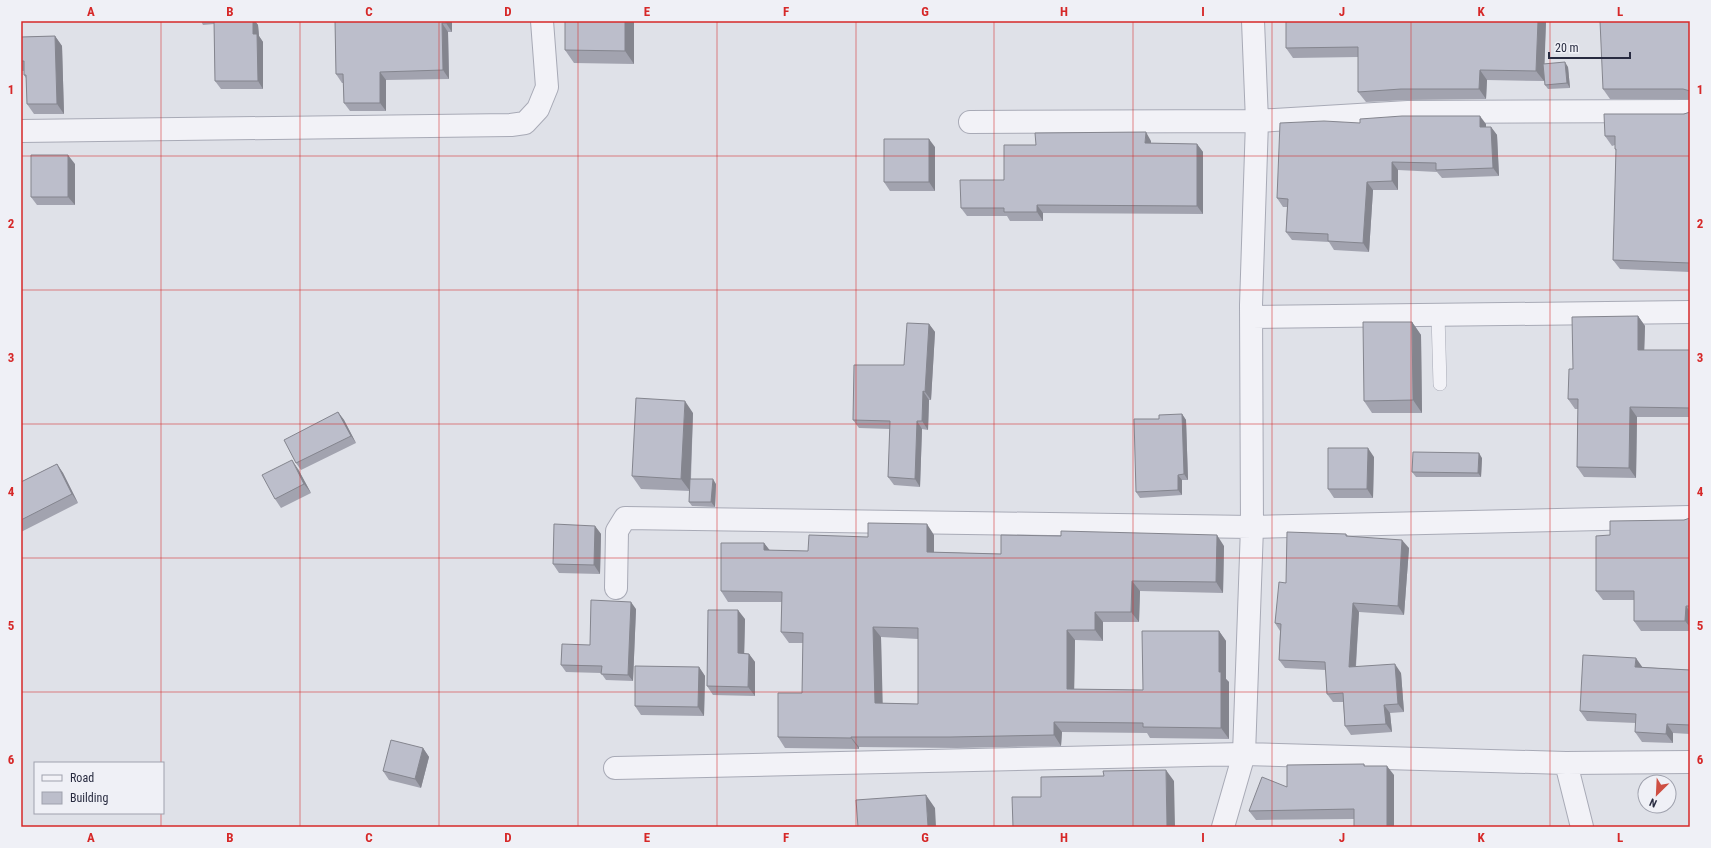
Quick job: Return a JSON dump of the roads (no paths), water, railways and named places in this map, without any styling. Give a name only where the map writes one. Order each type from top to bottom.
[{"type":"street","points":[[21,131],[511,125],[525,123],[538,109],[547,87],[542,21]]},
{"type":"street","points":[[1223,827],[1244,754],[1252,527],[1252,317],[1257,121],[1253,21]]},
{"type":"street","points":[[970,122],[1257,121],[1408,112],[1690,111]]},
{"type":"street","points":[[1252,317],[1690,312]]},
{"type":"street","points":[[616,588],[617,531],[625,518],[1252,527],[1690,517]]},
{"type":"street","points":[[615,768],[1244,754],[1566,763],[1690,762]]},
{"type":"street","points":[[1566,763],[1582,827]]},
{"type":"lane","points":[[1438,315],[1440,384]]}]
